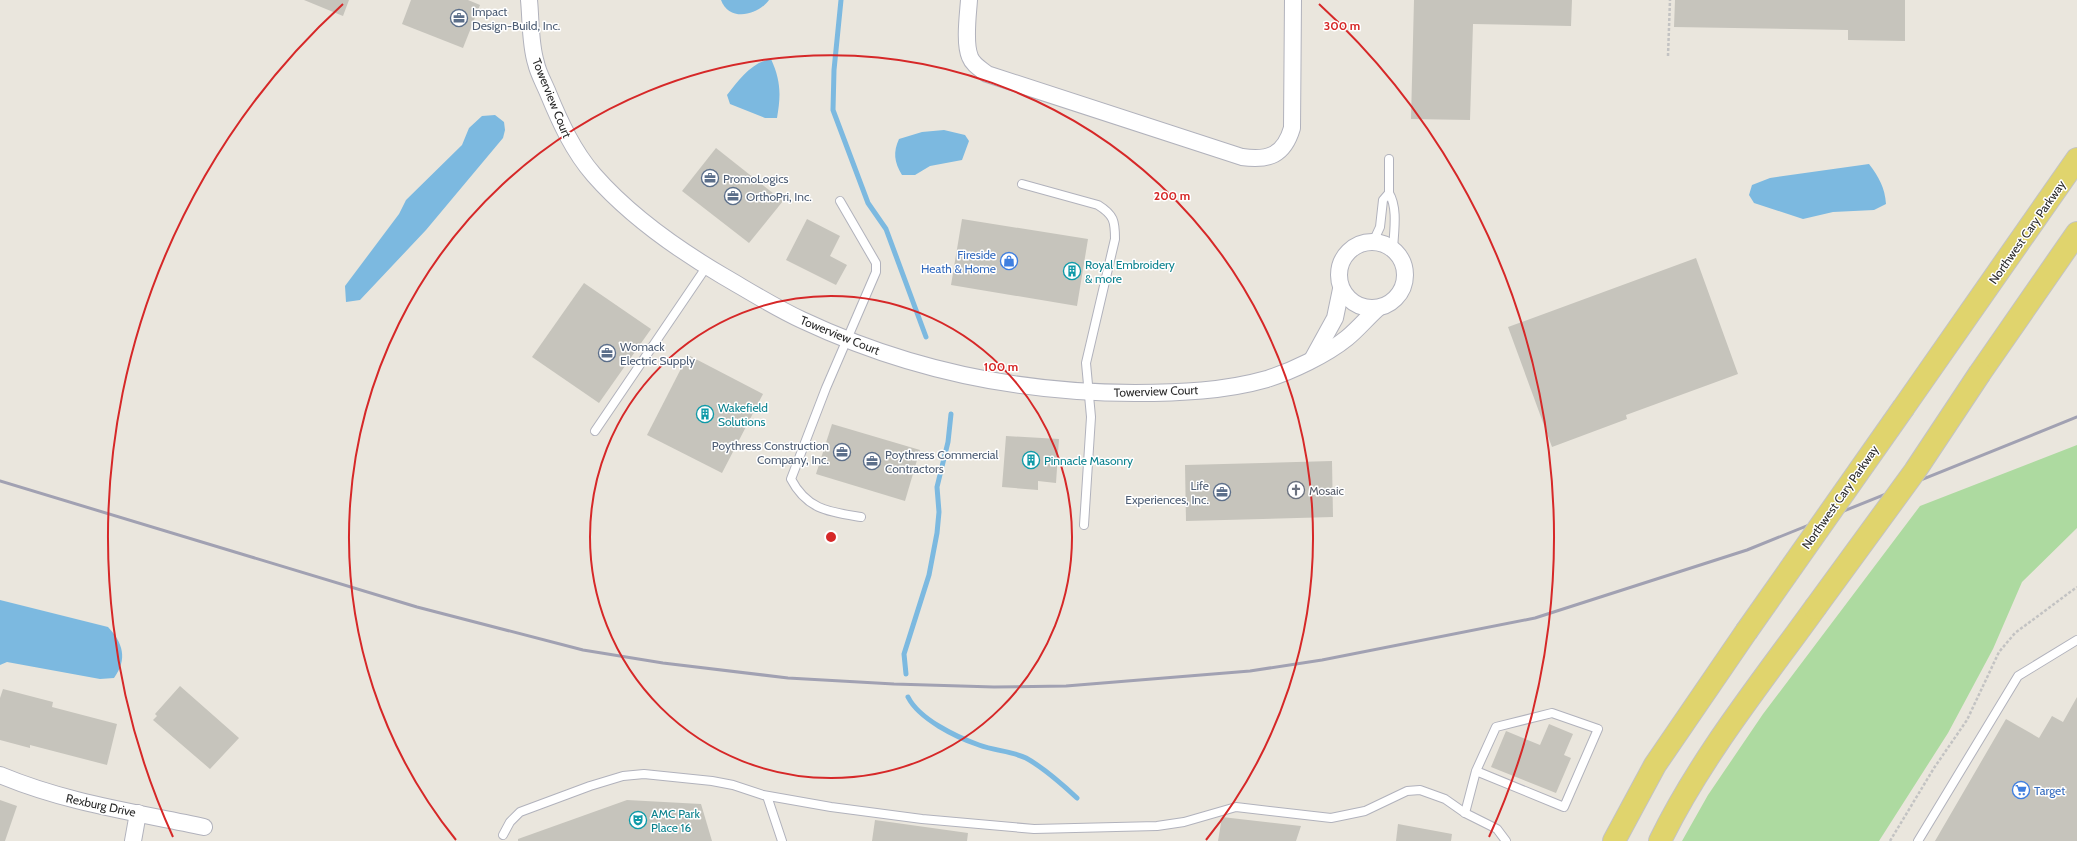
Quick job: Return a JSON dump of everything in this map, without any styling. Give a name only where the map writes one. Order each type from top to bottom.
[{"type":"main road","name":"Northwest Cary Parkway","points":[[1614,841],[1642,787],[1666,748],[2077,159]]},
{"type":"main road","points":[[1660,841],[1683,797],[1705,762],[1915,470],[2077,233]]},
{"type":"street","name":"Towerview Court","points":[[529,0],[535,62],[567,137],[594,175],[625,206],[666,239],[706,266],[801,320],[904,360],[957,373],[1018,385],[1088,393],[1156,393],[1199,390],[1234,386],[1266,379],[1313,358],[1345,339],[1378,309]]},
{"type":"street","points":[[969,0],[968,44],[970,56],[976,66],[987,74],[1129,122],[1242,157],[1257,159],[1270,157],[1282,149],[1289,139],[1292,128],[1294,0]]},
{"type":"street","points":[[1373,242],[1384,244],[1393,249],[1401,258],[1405,268],[1406,279],[1403,289],[1397,299],[1378,309],[1356,305],[1347,298],[1342,289],[1339,273],[1344,257],[1352,249],[1362,244],[1373,242]]},
{"type":"street","points":[[1313,358],[1335,318],[1342,289]]},
{"type":"street","name":"Rexburg Drive","points":[[0,775],[31,788],[85,804],[138,813],[204,827]]},
{"type":"street","points":[[133,841],[138,813]]},
{"type":"lane","points":[[1373,242],[1380,227],[1383,200],[1388,193],[1389,159]]},
{"type":"lane","points":[[1022,184],[1098,205],[1109,212],[1115,224],[1116,239],[1086,363],[1091,418],[1084,525]]},
{"type":"lane","points":[[1388,193],[1392,199],[1394,214],[1393,249]]},
{"type":"lane","points":[[840,201],[876,263],[876,272],[826,388],[791,479],[805,499],[824,511],[861,517]]},
{"type":"lane","points":[[595,431],[706,266]]},
{"type":"lane","points":[[1918,841],[2018,676],[2077,640]]},
{"type":"lane","points":[[1465,813],[1476,771],[1496,727],[1552,713],[1598,729],[1564,807],[1476,771]]},
{"type":"lane","points":[[503,835],[510,822],[520,812],[590,786],[623,776],[644,774],[712,781],[733,785],[767,796],[922,819],[1034,829],[1156,826],[1184,822],[1236,807],[1331,818],[1365,811],[1401,793],[1420,790],[1445,799],[1465,813],[1497,830],[1506,841]]},
{"type":"lane","points":[[767,796],[782,841]]},
{"type":"path","points":[[1668,56],[1670,0]]},
{"type":"path","points":[[1890,841],[1934,768],[1967,720],[1999,652],[2014,633],[2077,587]]},
{"type":"green space","points":[[2077,445],[2077,528],[2022,582],[1993,649],[1948,733],[1879,841],[1682,841],[1708,795],[1763,714],[1920,506]]},
{"type":"water","points":[[721,0],[769,0],[758,10],[751,13],[737,14],[730,12]]},
{"type":"water","points":[[771,59],[777,74],[779,88],[777,118],[765,118],[730,104],[727,95],[746,72],[758,64]]},
{"type":"water","points":[[495,115],[504,122],[505,130],[503,138],[426,230],[360,300],[346,302],[345,286],[399,214],[406,200],[462,145],[469,128],[482,116]]},
{"type":"water","points":[[944,130],[965,135],[969,141],[962,160],[930,166],[915,175],[902,175],[897,166],[895,157],[899,139],[922,132]]},
{"type":"water","points":[[1869,164],[1881,183],[1886,204],[1874,210],[1833,212],[1803,219],[1754,203],[1749,195],[1752,185],[1770,178]]},
{"type":"water","points":[[0,600],[108,627],[117,639],[122,651],[121,664],[114,678],[100,679],[7,662],[0,665]]},
{"type":"building","points":[[304,0],[349,0],[343,16]]},
{"type":"building","points":[[411,0],[468,0],[480,5],[463,48],[402,24]]},
{"type":"building","points":[[1414,0],[1572,0],[1571,26],[1473,24],[1470,120],[1411,119]]},
{"type":"building","points":[[1675,0],[1905,0],[1905,41],[1848,40],[1848,30],[1674,27]]},
{"type":"building","points":[[716,148],[783,201],[749,243],[682,191]]},
{"type":"building","points":[[807,219],[840,236],[830,256],[847,265],[836,285],[786,260]]},
{"type":"building","points":[[962,219],[1088,239],[1077,306],[951,285]]},
{"type":"building","points":[[1696,258],[1738,374],[1626,415],[1627,419],[1552,447],[1508,327]]},
{"type":"building","points":[[584,283],[651,329],[599,403],[532,357]]},
{"type":"building","name":"Wakefield Solutions","points":[[688,355],[763,394],[722,473],[647,435]]},
{"type":"building","points":[[832,424],[920,450],[905,501],[816,474]]},
{"type":"building","name":"Pinnacle Masonry","points":[[1006,436],[1059,439],[1056,483],[1038,481],[1038,490],[1002,487]]},
{"type":"building","points":[[1332,461],[1333,517],[1186,521],[1185,465]]},
{"type":"building","points":[[180,686],[239,738],[210,769],[153,720],[157,716],[155,714]]},
{"type":"building","points":[[3,689],[53,702],[52,707],[117,724],[107,765],[30,745],[30,748],[0,740],[0,698]]},
{"type":"building","name":"Target","points":[[2077,697],[2077,841],[1935,841],[2006,719],[2039,738],[2052,716],[2063,722]]},
{"type":"building","points":[[1549,724],[1573,734],[1564,755],[1571,758],[1556,793],[1491,767],[1506,731],[1540,745]]},
{"type":"building","points":[[0,800],[17,806],[5,841],[0,841]]},
{"type":"building","name":"AMC Park Place 16","points":[[627,800],[701,804],[712,841],[518,841],[518,839]]},
{"type":"building","points":[[1222,817],[1301,826],[1296,841],[1218,841]]},
{"type":"building","points":[[875,820],[968,833],[967,841],[872,841]]},
{"type":"building","points":[[1398,824],[1452,834],[1451,841],[1396,841]]},
{"type":"waterway","points":[[841,0],[834,70],[833,110],[868,203],[886,229],[926,337]]},
{"type":"waterway","points":[[906,674],[904,654],[929,575],[937,533],[939,512],[937,487],[948,442],[951,414]]},
{"type":"waterway","points":[[908,697],[920,713],[949,732],[979,745],[1026,758],[1046,771],[1077,798]]},
{"type":"railway","points":[[0,481],[417,607],[583,650],[663,663],[788,678],[894,684],[994,687],[1066,686],[1250,671],[1322,660],[1535,618],[1747,550],[2077,417]]},
{"type":"place","name":"Impact Design-Build, Inc.","points":[[459,18]]},
{"type":"place","name":"PromoLogics","points":[[710,178]]},
{"type":"place","name":"OrthoPri, Inc.","points":[[733,196]]},
{"type":"place","name":"Fireside Heath & Home","points":[[1009,261]]},
{"type":"place","name":"Royal Embroidery & more","points":[[1072,271]]},
{"type":"place","name":"Womack Electric Supply","points":[[607,353]]},
{"type":"place","name":"Wakefield Solutions","points":[[705,414]]},
{"type":"place","name":"Poythress Construction Company, Inc.","points":[[842,452]]},
{"type":"place","name":"Pinnacle Masonry","points":[[1031,460]]},
{"type":"place","name":"Poythress Commercial Contractors","points":[[872,461]]},
{"type":"place","name":"Mosaic","points":[[1296,490]]},
{"type":"place","name":"Life Experiences, Inc.","points":[[1222,492]]},
{"type":"place","name":"Target","points":[[2021,790]]},
{"type":"place","name":"AMC Park Place 16","points":[[638,820]]}]
